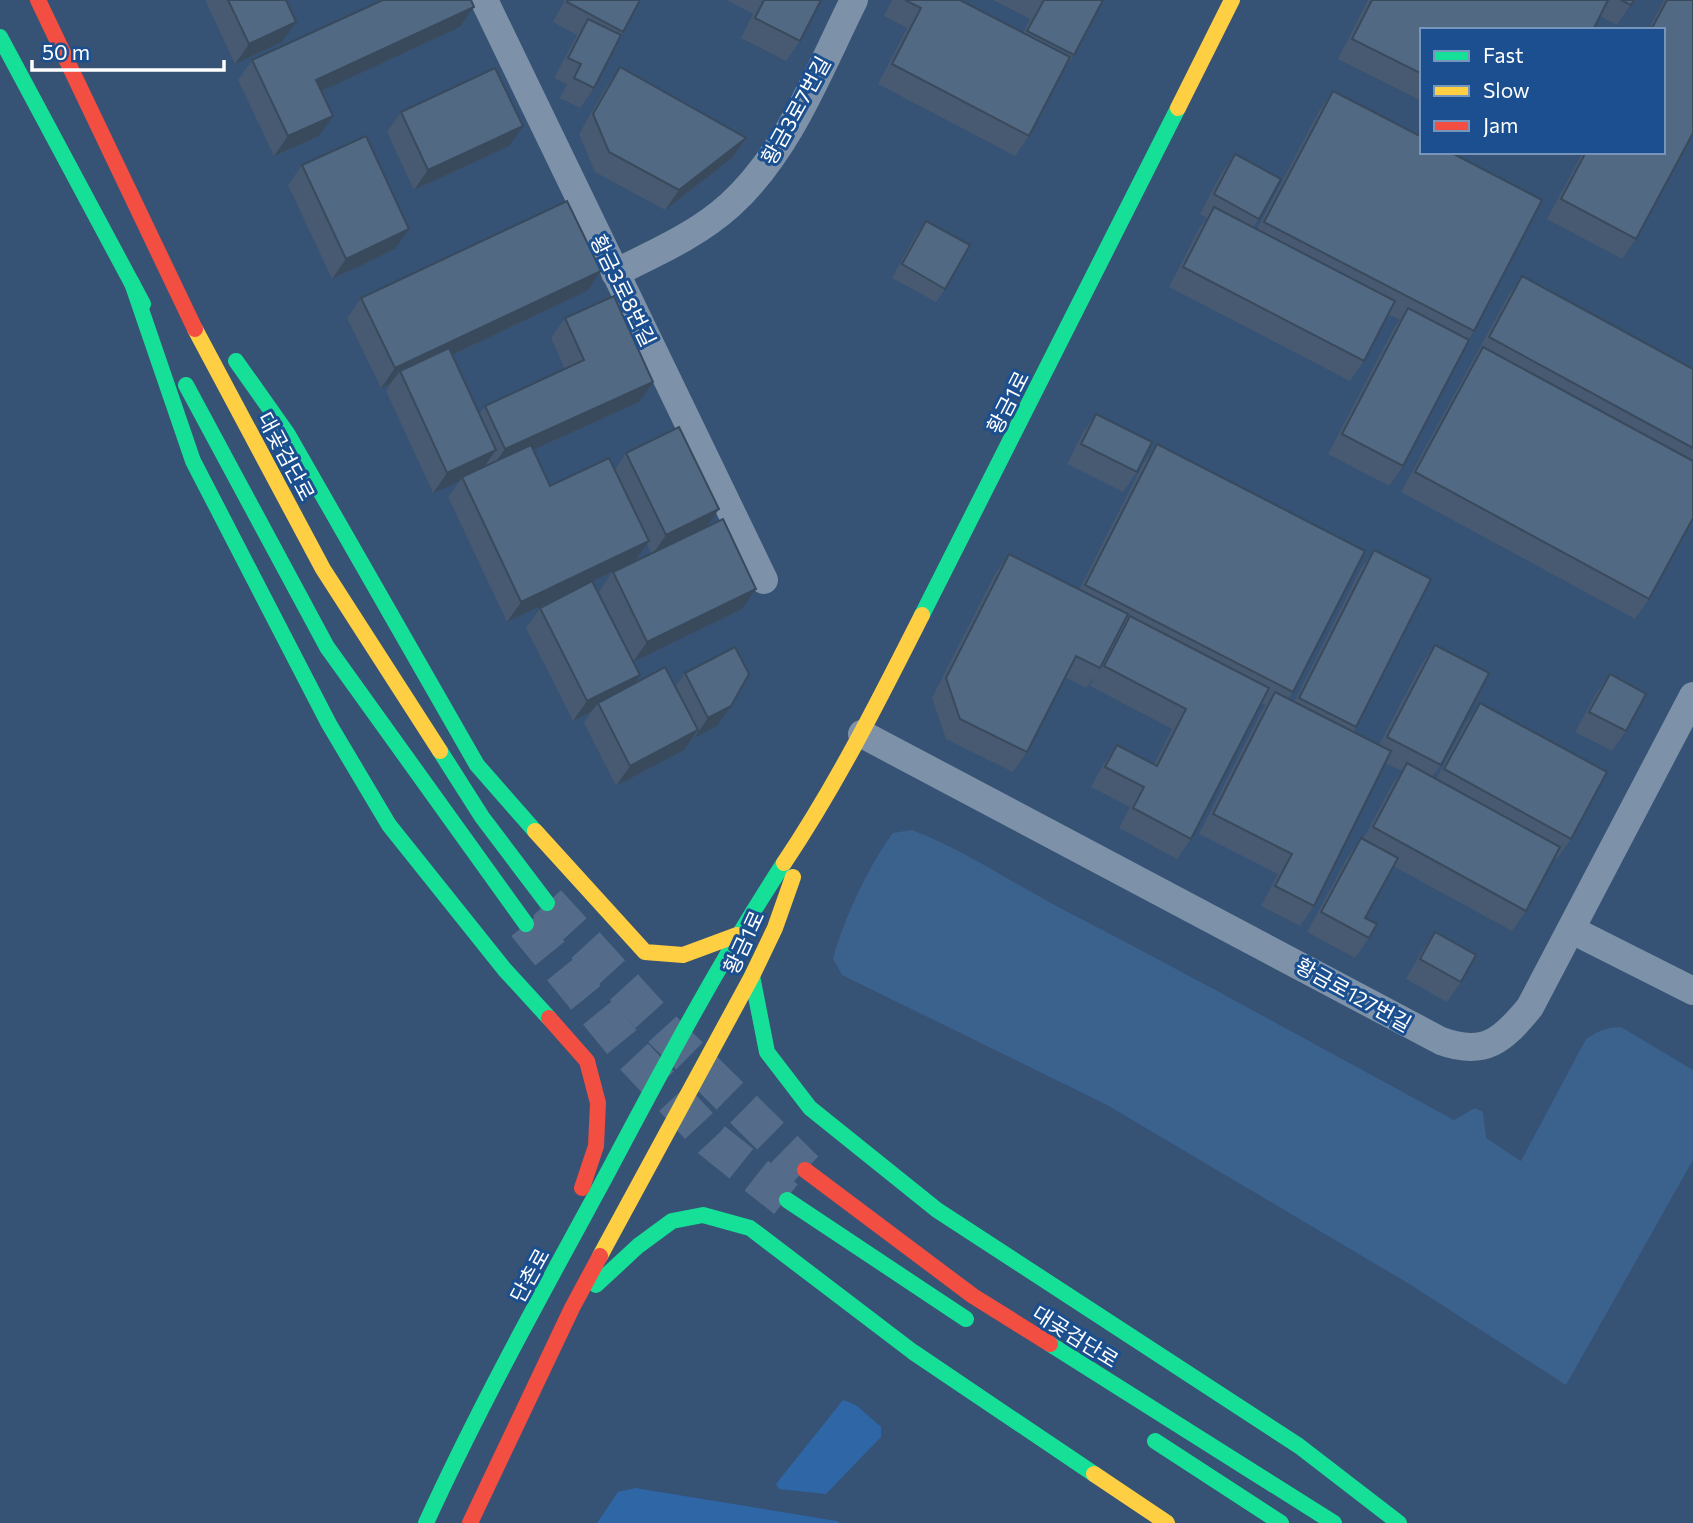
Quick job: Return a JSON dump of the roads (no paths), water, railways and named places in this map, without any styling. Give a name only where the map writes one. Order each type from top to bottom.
[{"type":"main road","name":"대곶검단로","points":[[38,0],[55,41],[155,248],[323,569],[482,817],[547,903]]},
{"type":"main road","name":"황금1로","points":[[673,1050],[737,935],[814,820],[862,734],[1232,0]]},
{"type":"main road","points":[[0,37],[327,647],[526,924]]},
{"type":"main road","points":[[155,248],[287,433],[477,765],[548,847],[645,951],[683,955],[737,935]]},
{"type":"main road","points":[[132,283],[193,461],[329,724],[389,825],[505,970],[587,1061],[598,1103],[596,1146],[556,1270]]},
{"type":"main road","name":"황금1로","points":[[572,1308],[752,976],[775,928],[814,820]]},
{"type":"main road","points":[[752,976],[767,1052],[810,1108],[937,1210],[1299,1446],[1399,1523]]},
{"type":"main road","name":"단촌로","points":[[426,1523],[471,1425],[673,1050]]},
{"type":"main road","name":"대곶검단로","points":[[805,1170],[973,1296],[1334,1523]]},
{"type":"main road","points":[[787,1200],[981,1329]]},
{"type":"main road","points":[[470,1523],[572,1308],[638,1246],[672,1220],[703,1215],[750,1228],[913,1352],[1167,1523]]},
{"type":"main road","points":[[1146,1435],[1281,1523]]},
{"type":"street","name":"황금3로8번길","points":[[484,0],[764,580]]},
{"type":"street","name":"황금3로7번길","points":[[615,273],[704,225],[730,205],[757,177],[792,123],[853,0]]},
{"type":"street","name":"황금로127번길","points":[[862,734],[1276,951],[1411,1026],[1459,1048],[1477,1048],[1495,1042],[1511,1031],[1530,1007],[1693,696]]},
{"type":"street","points":[[1572,930],[1693,991]]},
{"type":"tunnel","points":[[547,903],[663,1030],[805,1170]]},
{"type":"tunnel","points":[[526,924],[630,1052],[713,1141],[787,1200]]}]
